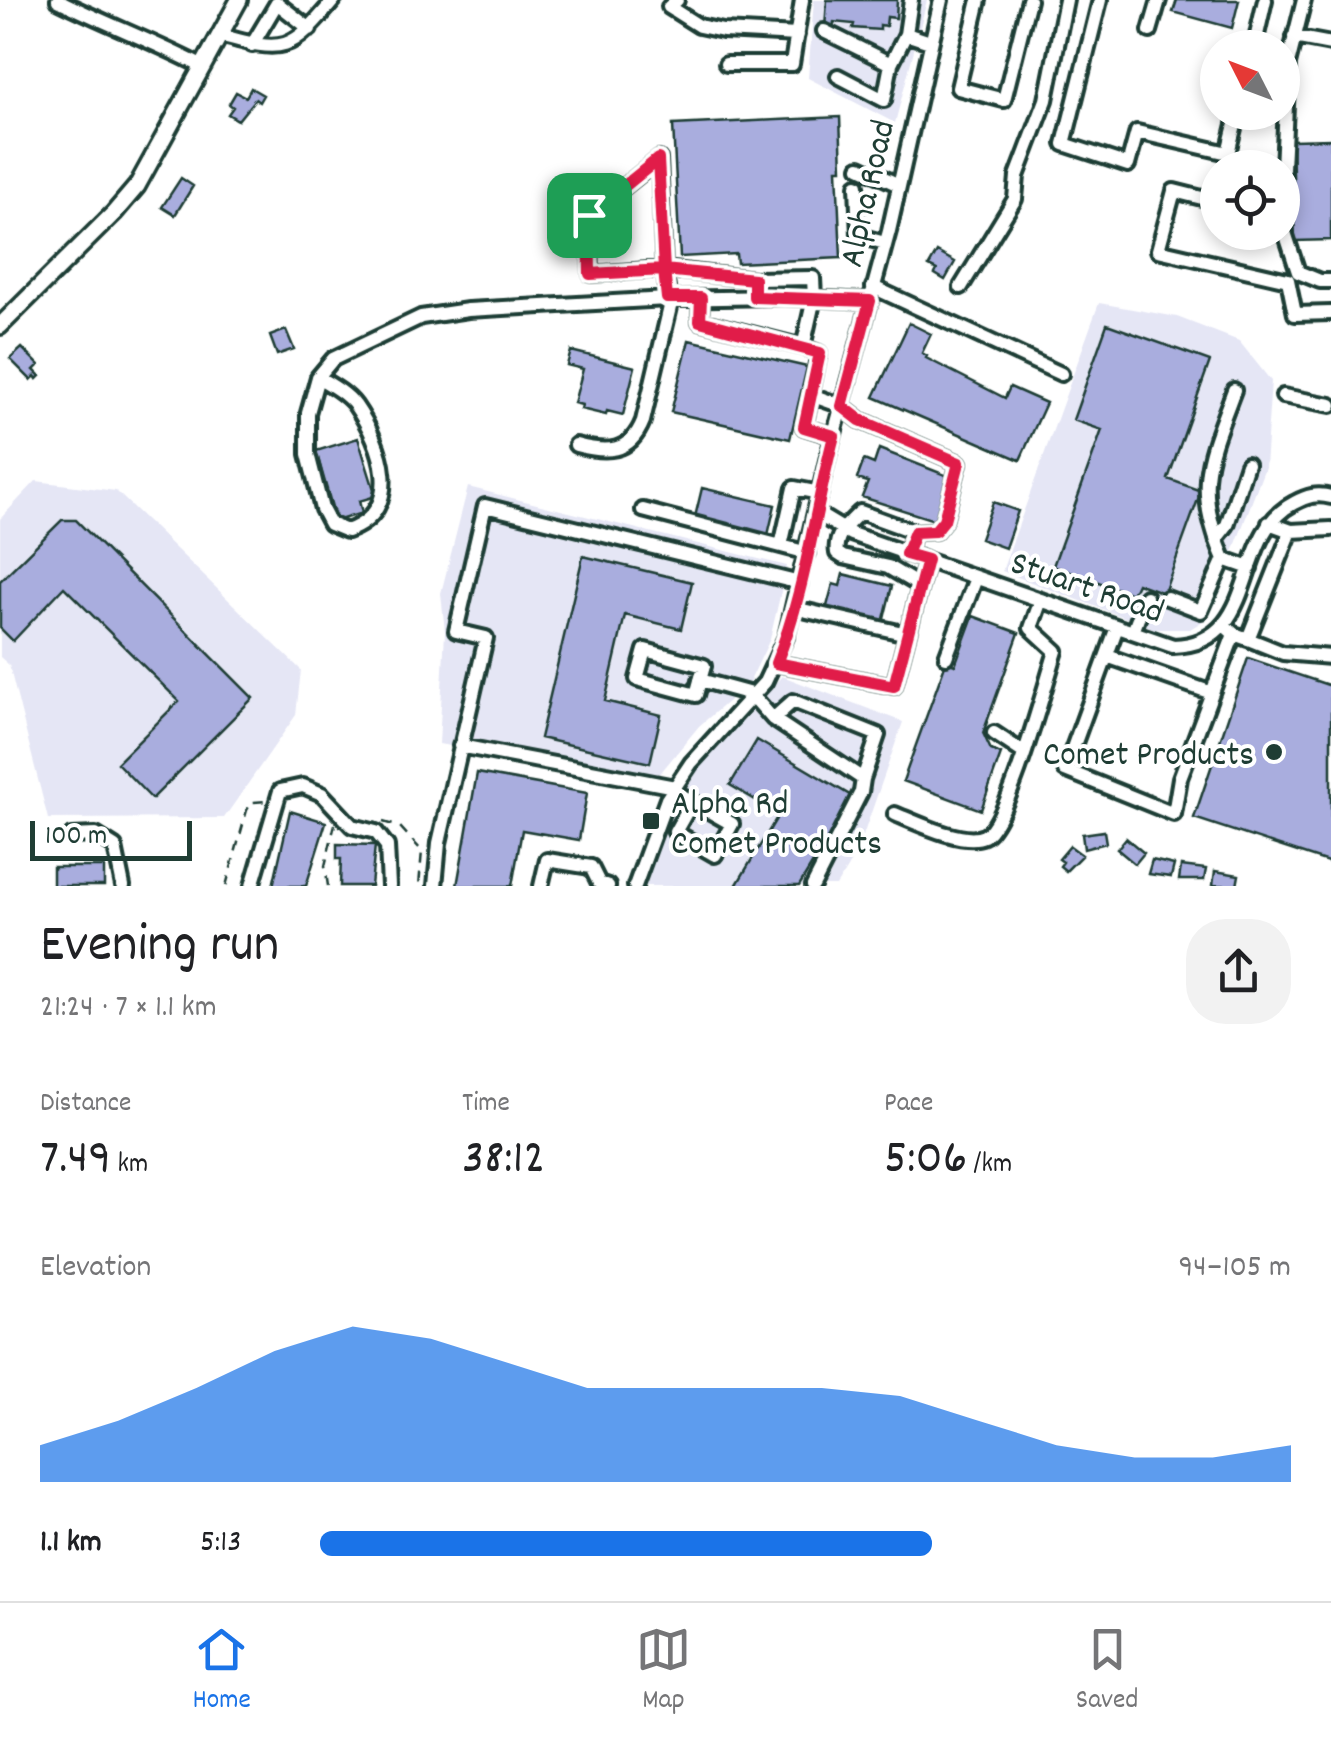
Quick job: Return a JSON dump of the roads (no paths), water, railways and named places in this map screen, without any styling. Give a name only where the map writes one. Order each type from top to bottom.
[{"type":"main road","points":[[0,326],[114,213],[136,186],[239,0]]},
{"type":"street","points":[[58,0],[114,27],[135,32],[203,67]]},
{"type":"street","points":[[220,35],[252,45],[288,46],[334,0]]},
{"type":"street","points":[[677,0],[669,7],[699,26],[797,35]]},
{"type":"street","points":[[726,64],[792,64],[802,0]]},
{"type":"street","points":[[838,76],[884,100],[891,64],[906,34],[911,0]]},
{"type":"street","name":"Alpha Road","points":[[635,886],[673,789],[691,763],[765,682],[776,663],[808,553],[941,0]]},
{"type":"street","points":[[979,0],[958,88],[1004,100],[1029,0]]},
{"type":"street","points":[[961,287],[1015,200],[1018,176],[1046,100],[1066,0]]},
{"type":"street","points":[[1100,0],[1064,144],[1128,165],[1137,132],[1228,153],[1234,130]]},
{"type":"street","points":[[1150,31],[1159,0]]},
{"type":"street","points":[[1258,30],[1265,0]]},
{"type":"street","points":[[1296,30],[1304,0]]},
{"type":"street","points":[[252,45],[278,3],[310,28]]},
{"type":"street","points":[[824,31],[891,64]]},
{"type":"street","points":[[906,34],[930,42]]},
{"type":"street","points":[[1300,37],[1331,44]]},
{"type":"street","points":[[576,445],[602,452],[637,436],[670,308],[664,270],[658,159],[589,215],[590,274],[664,270],[754,279],[813,278],[814,298],[804,346]]},
{"type":"street","points":[[860,166],[898,186]]},
{"type":"street","points":[[856,185],[859,236],[885,243]]},
{"type":"street","points":[[1200,198],[1174,191],[1158,250],[1288,280],[1296,314],[1331,313]]},
{"type":"street","points":[[1291,250],[1298,272],[1331,281]]},
{"type":"street","points":[[754,279],[754,297]]},
{"type":"street","points":[[318,377],[354,404],[384,464],[384,491],[376,508],[363,526],[347,531],[330,524],[322,509],[308,454],[308,413],[318,377],[333,359],[421,317],[468,310],[667,298],[872,294],[1061,374]]},
{"type":"street","points":[[701,298],[700,321],[820,353],[804,427],[834,436]]},
{"type":"street","points":[[1166,598],[1202,610],[1224,558],[1206,504],[1206,463],[1234,390]]},
{"type":"street","points":[[811,396],[842,406],[860,420],[959,463],[944,520],[935,531],[915,532],[860,512],[842,530],[836,546],[837,553],[888,567],[920,586]]},
{"type":"street","points":[[1284,396],[1331,405]]},
{"type":"street","points":[[1216,539],[1227,525],[1248,464]]},
{"type":"street","points":[[781,546],[794,488],[820,493]]},
{"type":"street","points":[[1117,627],[1065,770],[1174,814],[1180,778],[1212,693],[1250,568],[1269,523],[1282,509],[1300,499],[1319,493],[1331,497]]},
{"type":"street","points":[[435,886],[438,843],[486,638],[456,631],[484,506],[800,583]]},
{"type":"street","points":[[643,510],[808,553]]},
{"type":"street","name":"Stuart Road","points":[[816,513],[842,530],[906,554],[1172,646],[1191,646],[1229,629]]},
{"type":"street","points":[[1269,523],[1292,531],[1331,529]]},
{"type":"street","points":[[1248,639],[1292,531]]},
{"type":"street","points":[[906,554],[915,532]]},
{"type":"street","points":[[1224,558],[1250,568]]},
{"type":"street","points":[[776,663],[894,686],[927,560]]},
{"type":"street","points":[[946,657],[976,578]]},
{"type":"street","points":[[1133,632],[1146,597]]},
{"type":"street","points":[[895,814],[962,838],[983,837],[997,825],[1056,650],[1031,628],[1041,600]]},
{"type":"street","points":[[794,608],[907,634]]},
{"type":"street","points":[[1229,629],[1283,652],[1331,657]]},
{"type":"street","points":[[645,650],[704,666],[700,680],[696,696],[636,680],[645,650]]},
{"type":"street","points":[[1106,656],[1212,693]]},
{"type":"street","points":[[700,680],[752,694],[773,719],[863,779]]},
{"type":"street","points":[[773,719],[794,701],[878,734],[861,792],[813,886]]},
{"type":"street","points":[[994,732],[1024,753]]},
{"type":"street","points":[[460,746],[673,789],[732,824],[715,855],[675,832],[692,802]]},
{"type":"street","points":[[252,886],[280,792],[303,786],[322,794],[352,826],[376,832],[387,846],[388,886]]},
{"type":"street","points":[[71,836],[96,835],[116,847],[123,886]]},
{"type":"street","points":[[541,886],[547,860],[592,867],[601,885]]},
{"type":"place","name":"Comet Products","points":[[1274,752]]},
{"type":"place","name":"Alpha Rd Comet Products","points":[[651,821]]}]
